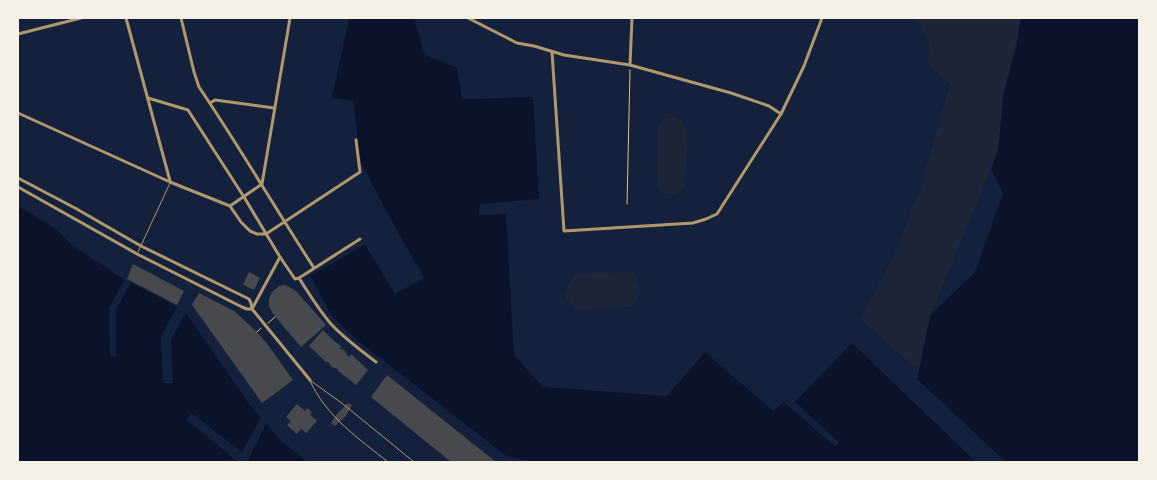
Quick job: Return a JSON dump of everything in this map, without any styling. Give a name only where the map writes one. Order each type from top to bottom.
[{"type":"street","points":[[18,34],[81,18]]},
{"type":"street","points":[[126,18],[170,182]]},
{"type":"street","points":[[181,18],[199,87],[314,268]]},
{"type":"street","points":[[230,206],[262,184],[290,18]]},
{"type":"street","points":[[468,18],[517,44],[534,46],[564,55],[630,64],[731,93],[769,106],[781,114]]},
{"type":"street","points":[[630,64],[632,18]]},
{"type":"street","points":[[552,52],[564,232],[692,223],[706,220],[717,214],[781,114],[804,66],[822,18]]},
{"type":"street","points":[[148,98],[188,110],[295,279],[360,239]]},
{"type":"street","points":[[210,103],[216,100],[274,108]]},
{"type":"street","points":[[18,113],[170,182],[230,206],[250,231],[257,234],[266,234],[360,172],[356,140]]},
{"type":"street","points":[[18,178],[141,246],[249,300],[252,309],[310,380]]},
{"type":"street","points":[[18,187],[137,254],[242,307],[252,309]]},
{"type":"street","points":[[252,309],[280,257]]},
{"type":"street","points":[[299,278],[333,326],[376,362]]},
{"type":"lane","points":[[137,254],[170,182]]},
{"type":"lane","points":[[310,380],[320,399],[337,420],[388,462]]},
{"type":"lane","points":[[310,380],[343,404],[414,462]]},
{"type":"path","points":[[627,204],[630,64]]},
{"type":"shaded area","points":[[349,18],[414,18],[424,54],[457,68],[462,99],[533,97],[539,199],[480,204],[479,215],[506,214],[514,355],[543,387],[667,396],[705,352],[773,411],[784,402],[835,447],[839,442],[795,402],[852,343],[976,462],[536,462],[506,456],[357,340],[332,316],[310,276],[365,245],[395,294],[424,278],[361,162],[353,101],[332,98]]},
{"type":"shaded area","points":[[914,18],[1021,18],[1003,96],[1002,132],[991,169],[930,316],[919,371],[860,319],[894,256],[921,186],[950,84],[928,64],[929,41]]},
{"type":"shaded area","points":[[1021,18],[1139,18],[1139,462],[1006,462],[917,379],[930,316],[975,272],[1003,193],[991,169],[998,152],[1003,96],[1016,47]]},
{"type":"shaded area","points":[[677,117],[688,132],[685,186],[679,193],[672,195],[664,193],[657,188],[658,125],[665,119]]},
{"type":"shaded area","points":[[18,206],[56,229],[73,246],[119,276],[177,307],[161,336],[163,383],[173,383],[171,339],[186,313],[250,405],[282,442],[308,462],[18,462]]},
{"type":"shaded area","points":[[633,272],[640,286],[640,295],[631,307],[577,310],[565,296],[568,285],[575,273]]},
{"type":"pier","points":[[125,279],[131,282],[116,310],[116,357],[110,356],[109,308]]},
{"type":"pier","points":[[191,413],[242,452],[261,417],[266,424],[247,462],[238,462],[187,420]]},
{"type":"building","points":[[133,264],[184,291],[177,305],[127,279]]},
{"type":"building","points":[[249,272],[260,278],[254,290],[243,285]]},
{"type":"building","points":[[285,285],[296,291],[326,325],[301,347],[273,314],[269,306],[272,292],[279,286]]},
{"type":"building","points":[[199,293],[234,311],[257,332],[293,380],[262,403],[192,305]]},
{"type":"building","points":[[323,330],[341,346],[340,349],[344,350],[349,357],[351,354],[368,370],[356,385],[309,346]]},
{"type":"building","points":[[387,375],[496,462],[451,462],[371,397]]},
{"type":"building","points":[[348,403],[352,405],[346,416],[335,426],[331,423]]},
{"type":"building","points":[[297,404],[305,411],[307,408],[312,412],[310,414],[317,421],[306,433],[301,429],[297,434],[287,425],[291,421],[286,417]]}]
